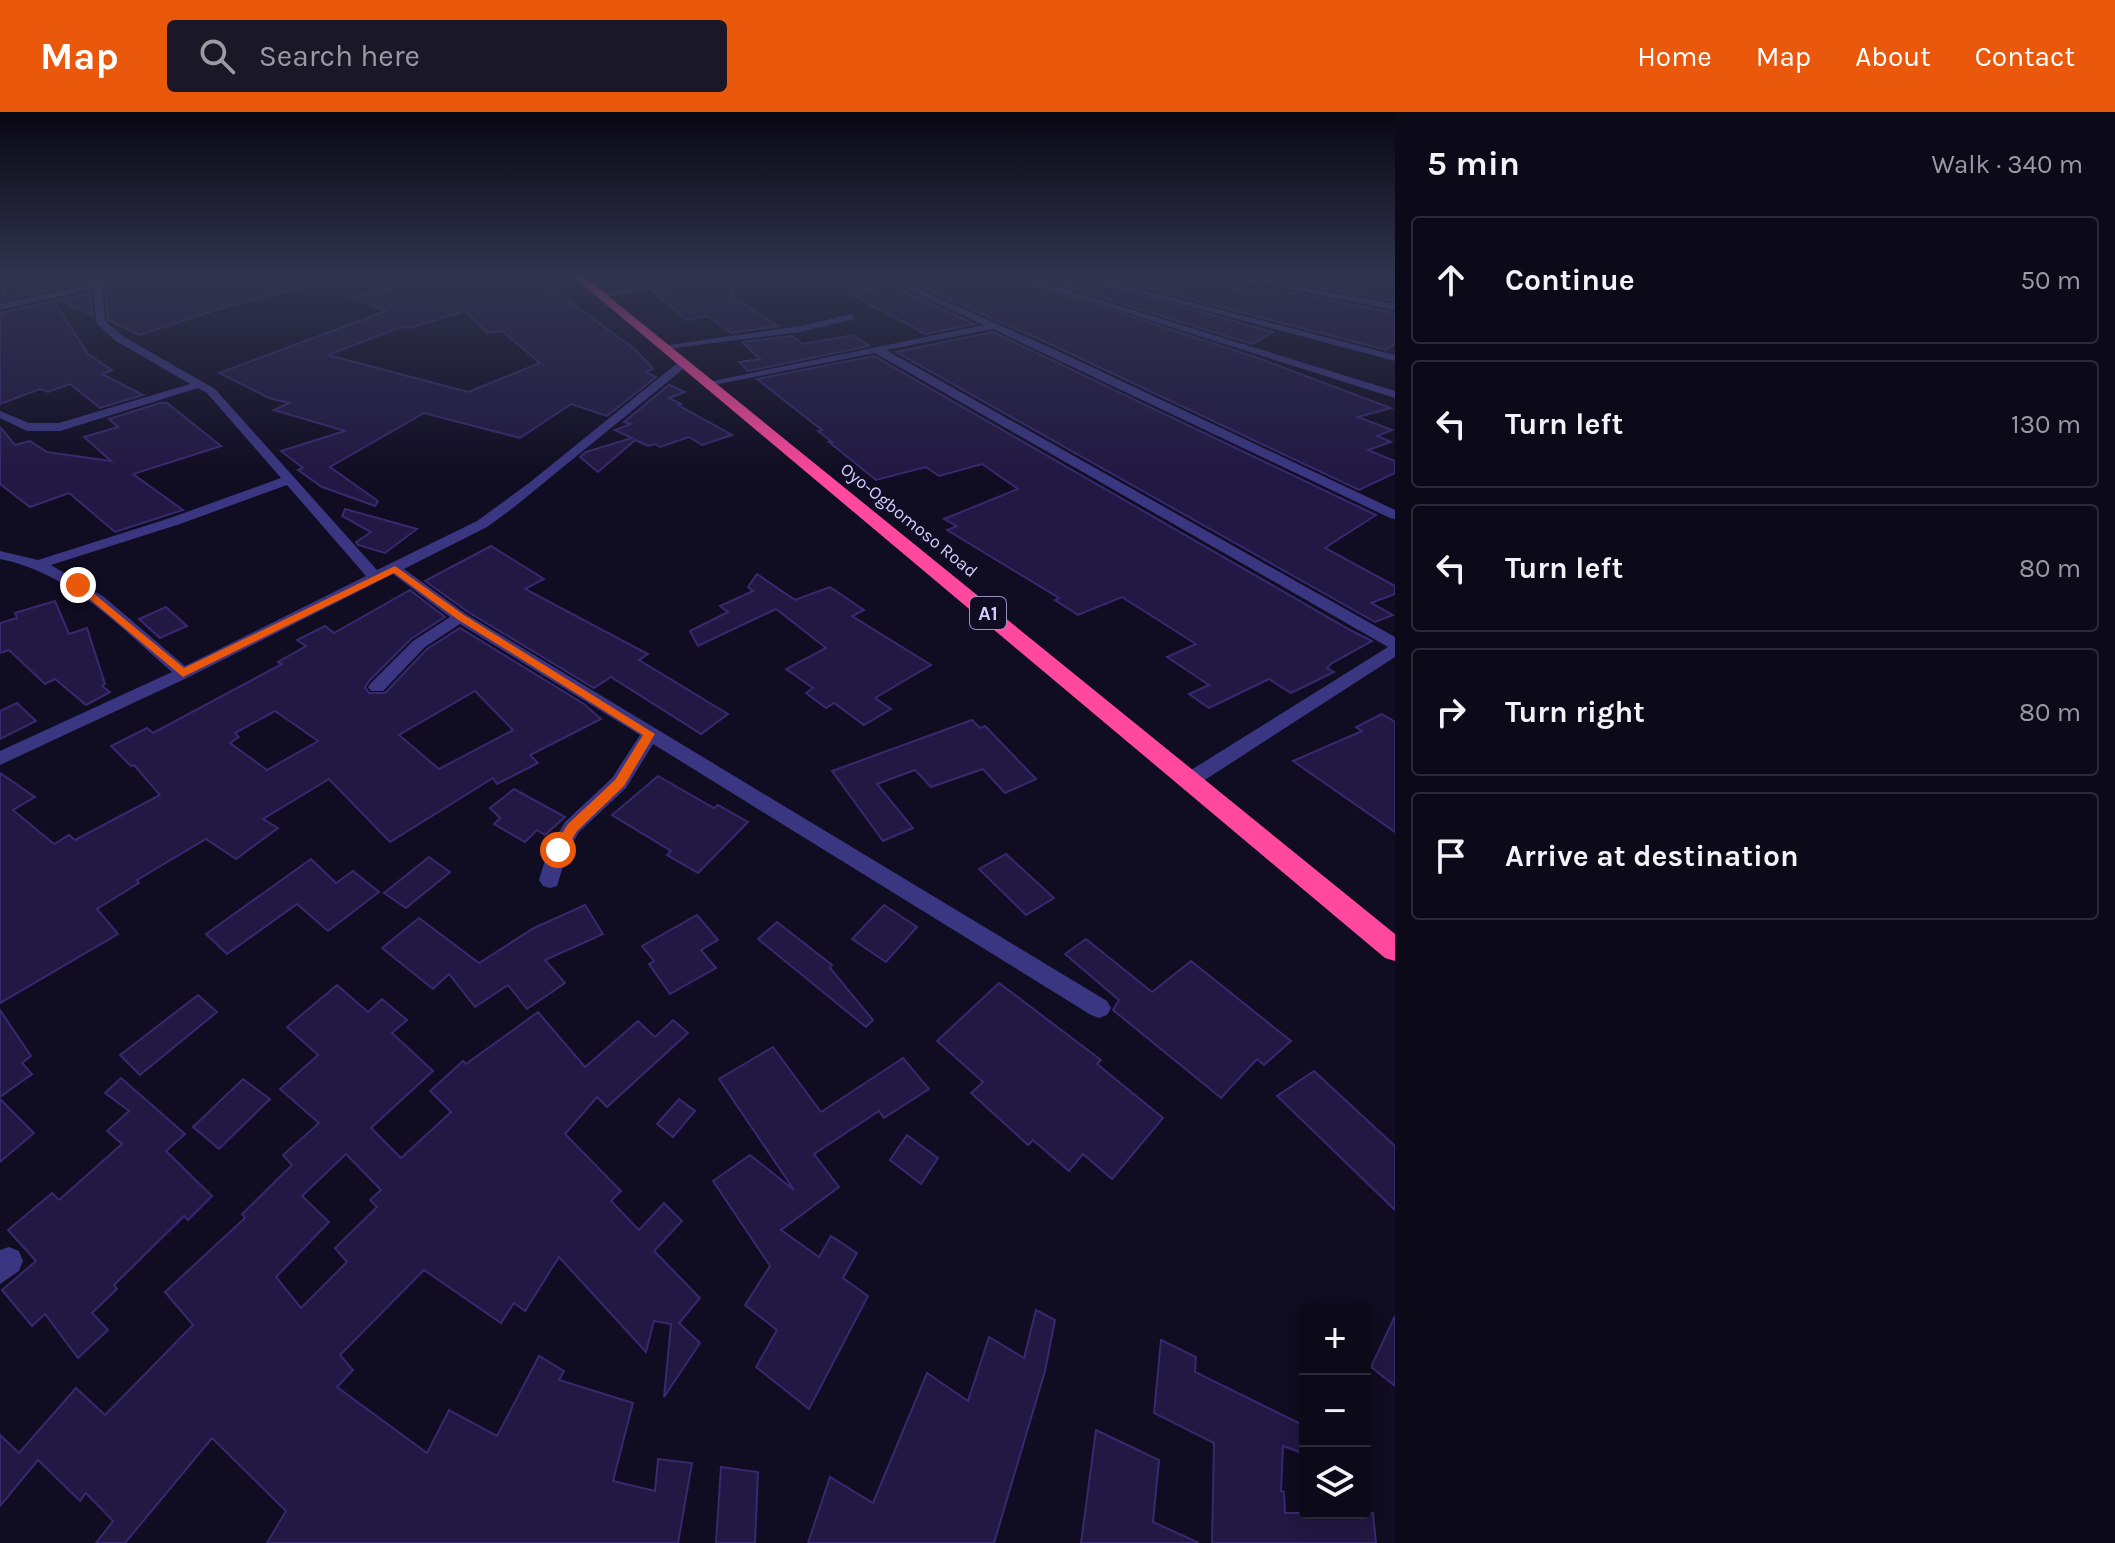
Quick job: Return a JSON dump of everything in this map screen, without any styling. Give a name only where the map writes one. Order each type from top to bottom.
[{"type":"highway","name":"Oyo-Ogbomoso Road","points":[[667,346],[1395,950]]},
{"type":"street","points":[[130,345],[201,384],[376,578]]},
{"type":"street","points":[[667,346],[677,345]]},
{"type":"street","points":[[708,383],[903,345]]},
{"type":"street","points":[[1034,345],[1395,515]]},
{"type":"street","points":[[1234,345],[1395,395]]},
{"type":"street","points":[[1344,345],[1395,358]]},
{"type":"street","points":[[878,350],[1060,451],[1219,547],[1395,644]]},
{"type":"street","points":[[0,759],[183,673],[482,524],[516,501],[684,363]]},
{"type":"street","points":[[0,414],[27,427],[60,427],[201,384]]},
{"type":"street","points":[[42,563],[175,521],[289,480]]},
{"type":"street","points":[[0,555],[42,563],[78,585],[183,673]]},
{"type":"street","points":[[395,569],[460,617],[1099,1008]]},
{"type":"street","points":[[377,687],[419,644],[460,617]]},
{"type":"street","points":[[1190,780],[1395,650]]},
{"type":"street","points":[[550,880],[558,850],[572,827],[619,783],[650,734]]},
{"type":"building","points":[[0,345],[82,345],[88,354],[112,370],[102,374],[143,395],[100,408],[70,384],[48,392],[40,389],[0,404]]},
{"type":"building","points":[[295,345],[355,345],[328,355],[468,392],[540,363],[518,345],[629,345],[653,369],[646,372],[656,377],[607,416],[571,404],[520,438],[424,413],[330,467],[378,501],[375,506],[322,487],[298,470],[303,468],[281,451],[345,431],[274,410],[289,403],[269,398],[219,373]]},
{"type":"building","points":[[745,345],[869,346],[748,371],[739,362],[760,359]]},
{"type":"building","points":[[931,345],[1020,345],[1376,515],[1325,548],[1395,586],[1395,594],[1371,603],[1393,615],[1375,622],[896,352]]},
{"type":"building","points":[[1052,345],[1218,345],[1258,358],[1391,408],[1358,417],[1392,430],[1377,436],[1391,442],[1368,450],[1395,461],[1395,473],[1359,490]]},
{"type":"building","points":[[1366,345],[1394,345],[1386,350]]},
{"type":"building","points":[[874,356],[1372,641],[1332,663],[1327,668],[1334,672],[1291,693],[1269,679],[1209,708],[1189,694],[1209,685],[1167,657],[1196,644],[1122,597],[1078,615],[1055,600],[1059,598],[947,530],[957,526],[944,519],[1018,489],[982,464],[939,476],[926,467],[876,480],[818,431],[822,430],[757,379]]},
{"type":"building","points":[[669,385],[685,392],[669,398],[732,435],[702,445],[689,437],[660,447],[635,440],[598,472],[580,457],[586,452],[632,438],[615,430],[631,424],[624,422]]},
{"type":"building","points":[[167,403],[221,446],[133,474],[183,510],[115,532],[69,493],[30,507],[0,484],[0,427],[15,445],[30,441],[47,452],[111,461],[84,437],[118,427],[109,419]]},
{"type":"building","points":[[345,509],[417,529],[385,553],[358,545],[356,542],[371,532],[342,516]]},
{"type":"building","points":[[491,546],[544,579],[525,589],[648,654],[639,660],[728,714],[701,734],[611,677],[594,688],[468,612],[425,581]]},
{"type":"building","points":[[757,574],[795,600],[830,587],[864,610],[852,616],[931,665],[875,698],[891,709],[864,725],[834,703],[826,708],[806,693],[813,688],[786,669],[826,648],[776,609],[698,646],[690,631],[728,612],[720,606],[753,591],[748,587]]},
{"type":"building","points":[[410,590],[445,617],[411,639],[369,681],[365,687],[369,693],[385,693],[427,649],[460,628],[584,704],[601,719],[530,755],[538,763],[497,784],[493,778],[390,842],[329,779],[263,819],[278,828],[236,859],[206,839],[137,880],[139,883],[97,909],[118,934],[0,1003],[0,773],[35,797],[13,810],[54,844],[69,835],[75,840],[160,795],[134,765],[131,766],[111,746],[147,728],[153,733],[282,664],[278,662],[306,646],[297,640],[325,626],[334,633]],"holes":[[[475,691],[513,730],[439,769],[399,735]],[[275,711],[318,741],[267,770],[230,743],[239,737],[235,733]]]},
{"type":"building","points":[[55,601],[69,634],[87,628],[105,684],[102,686],[110,692],[86,705],[55,679],[45,684],[9,650],[0,653],[0,623],[17,618],[15,613]]},
{"type":"building","points":[[166,607],[187,626],[160,638],[139,619]]},
{"type":"building","points":[[17,703],[36,721],[0,739],[0,711]]},
{"type":"building","points":[[1382,714],[1395,722],[1395,832],[1293,761],[1362,731],[1356,727]]},
{"type":"building","points":[[972,720],[980,728],[985,726],[1036,779],[1005,793],[983,769],[931,787],[915,770],[877,784],[913,828],[883,841],[832,771]]},
{"type":"building","points":[[658,776],[714,808],[718,805],[748,822],[698,873],[667,855],[671,851],[612,815]]},
{"type":"building","points":[[514,789],[565,817],[545,835],[537,830],[525,842],[494,824],[500,818],[490,808]]},
{"type":"building","points":[[1006,854],[1054,898],[1026,915],[979,869]]},
{"type":"building","points":[[429,857],[450,872],[406,908],[384,893]]},
{"type":"building","points":[[311,859],[336,883],[353,871],[379,892],[328,931],[297,904],[227,954],[206,934]]},
{"type":"building","points":[[585,905],[603,934],[545,960],[565,983],[527,1009],[508,985],[475,1007],[449,974],[433,989],[382,948],[419,918],[479,963],[534,928]]},
{"type":"building","points":[[884,905],[917,927],[886,962],[852,939]]},
{"type":"building","points":[[697,915],[718,940],[701,950],[716,968],[670,994],[649,964],[654,961],[642,946]]},
{"type":"building","points":[[777,922],[832,965],[830,968],[873,1020],[866,1027],[758,939]]},
{"type":"building","points":[[1086,939],[1152,992],[1191,961],[1291,1041],[1264,1065],[1257,1059],[1221,1098],[1113,1010],[1119,1000],[1065,954]]},
{"type":"building","points":[[999,983],[1101,1060],[1097,1064],[1163,1118],[1112,1179],[1083,1154],[1069,1171],[1033,1140],[1028,1145],[971,1093],[983,1082],[937,1041]]},
{"type":"building","points":[[337,985],[368,1012],[382,999],[407,1020],[392,1033],[433,1071],[371,1128],[401,1158],[451,1112],[430,1091],[463,1061],[466,1064],[538,1012],[585,1067],[638,1021],[655,1037],[673,1020],[688,1033],[607,1107],[597,1097],[565,1134],[621,1191],[611,1201],[639,1230],[664,1203],[682,1221],[654,1251],[700,1298],[679,1323],[700,1343],[664,1397],[671,1324],[654,1321],[646,1352],[559,1257],[525,1311],[514,1303],[501,1323],[424,1270],[340,1355],[353,1370],[337,1387],[427,1453],[449,1410],[497,1436],[539,1356],[564,1371],[559,1380],[633,1403],[613,1481],[655,1491],[658,1459],[692,1463],[678,1543],[267,1543],[286,1511],[212,1438],[125,1543],[96,1543],[113,1521],[86,1493],[80,1501],[38,1460],[0,1506],[0,1435],[19,1453],[76,1388],[105,1415],[193,1325],[165,1292],[245,1218],[242,1214],[292,1165],[283,1155],[319,1123],[280,1089],[318,1055],[287,1027]],"holes":[[[346,1154],[381,1190],[370,1200],[377,1207],[335,1248],[347,1262],[301,1308],[276,1277],[329,1222],[302,1196]]]},
{"type":"building","points":[[198,995],[217,1012],[140,1075],[120,1055]]},
{"type":"building","points":[[0,1010],[31,1056],[22,1063],[32,1074],[0,1097]]},
{"type":"building","points":[[773,1047],[821,1112],[903,1058],[929,1089],[884,1118],[879,1111],[814,1154],[839,1187],[781,1230],[819,1257],[831,1236],[857,1253],[843,1278],[868,1296],[809,1409],[756,1367],[777,1330],[745,1305],[770,1266],[713,1181],[750,1155],[794,1190],[719,1079]]},
{"type":"building","points":[[1314,1071],[1395,1146],[1395,1210],[1277,1096]]},
{"type":"building","points":[[121,1078],[185,1134],[166,1151],[212,1196],[188,1220],[184,1216],[114,1285],[117,1289],[92,1313],[108,1330],[78,1358],[45,1314],[32,1326],[2,1290],[36,1261],[8,1230],[52,1193],[59,1200],[122,1144],[107,1131],[129,1111],[105,1093]]},
{"type":"building","points":[[243,1079],[270,1099],[219,1149],[193,1127]]},
{"type":"building","points":[[0,1099],[34,1133],[0,1162]]},
{"type":"building","points":[[679,1099],[695,1111],[673,1137],[657,1124]]},
{"type":"building","points":[[907,1135],[938,1158],[921,1184],[890,1160]]},
{"type":"building","points":[[1036,1310],[1055,1320],[1045,1371],[994,1543],[808,1543],[830,1477],[873,1503],[927,1373],[968,1401],[989,1337],[1024,1358]]},
{"type":"building","points":[[1395,1316],[1395,1386],[1371,1367]]},
{"type":"building","points":[[1161,1340],[1196,1357],[1195,1372],[1299,1423],[1299,1452],[1283,1446],[1281,1491],[1284,1492],[1285,1513],[1299,1513],[1299,1519],[1371,1519],[1373,1513],[1376,1543],[1212,1543],[1214,1443],[1154,1413]]},
{"type":"building","points":[[1096,1430],[1159,1460],[1153,1522],[1199,1543],[1081,1543]]},
{"type":"building","points":[[721,1467],[758,1472],[755,1543],[716,1543]]},
{"type":"route","points":[[78,585],[183,673],[395,569],[460,617],[650,734],[619,783],[572,827],[558,850]]}]
